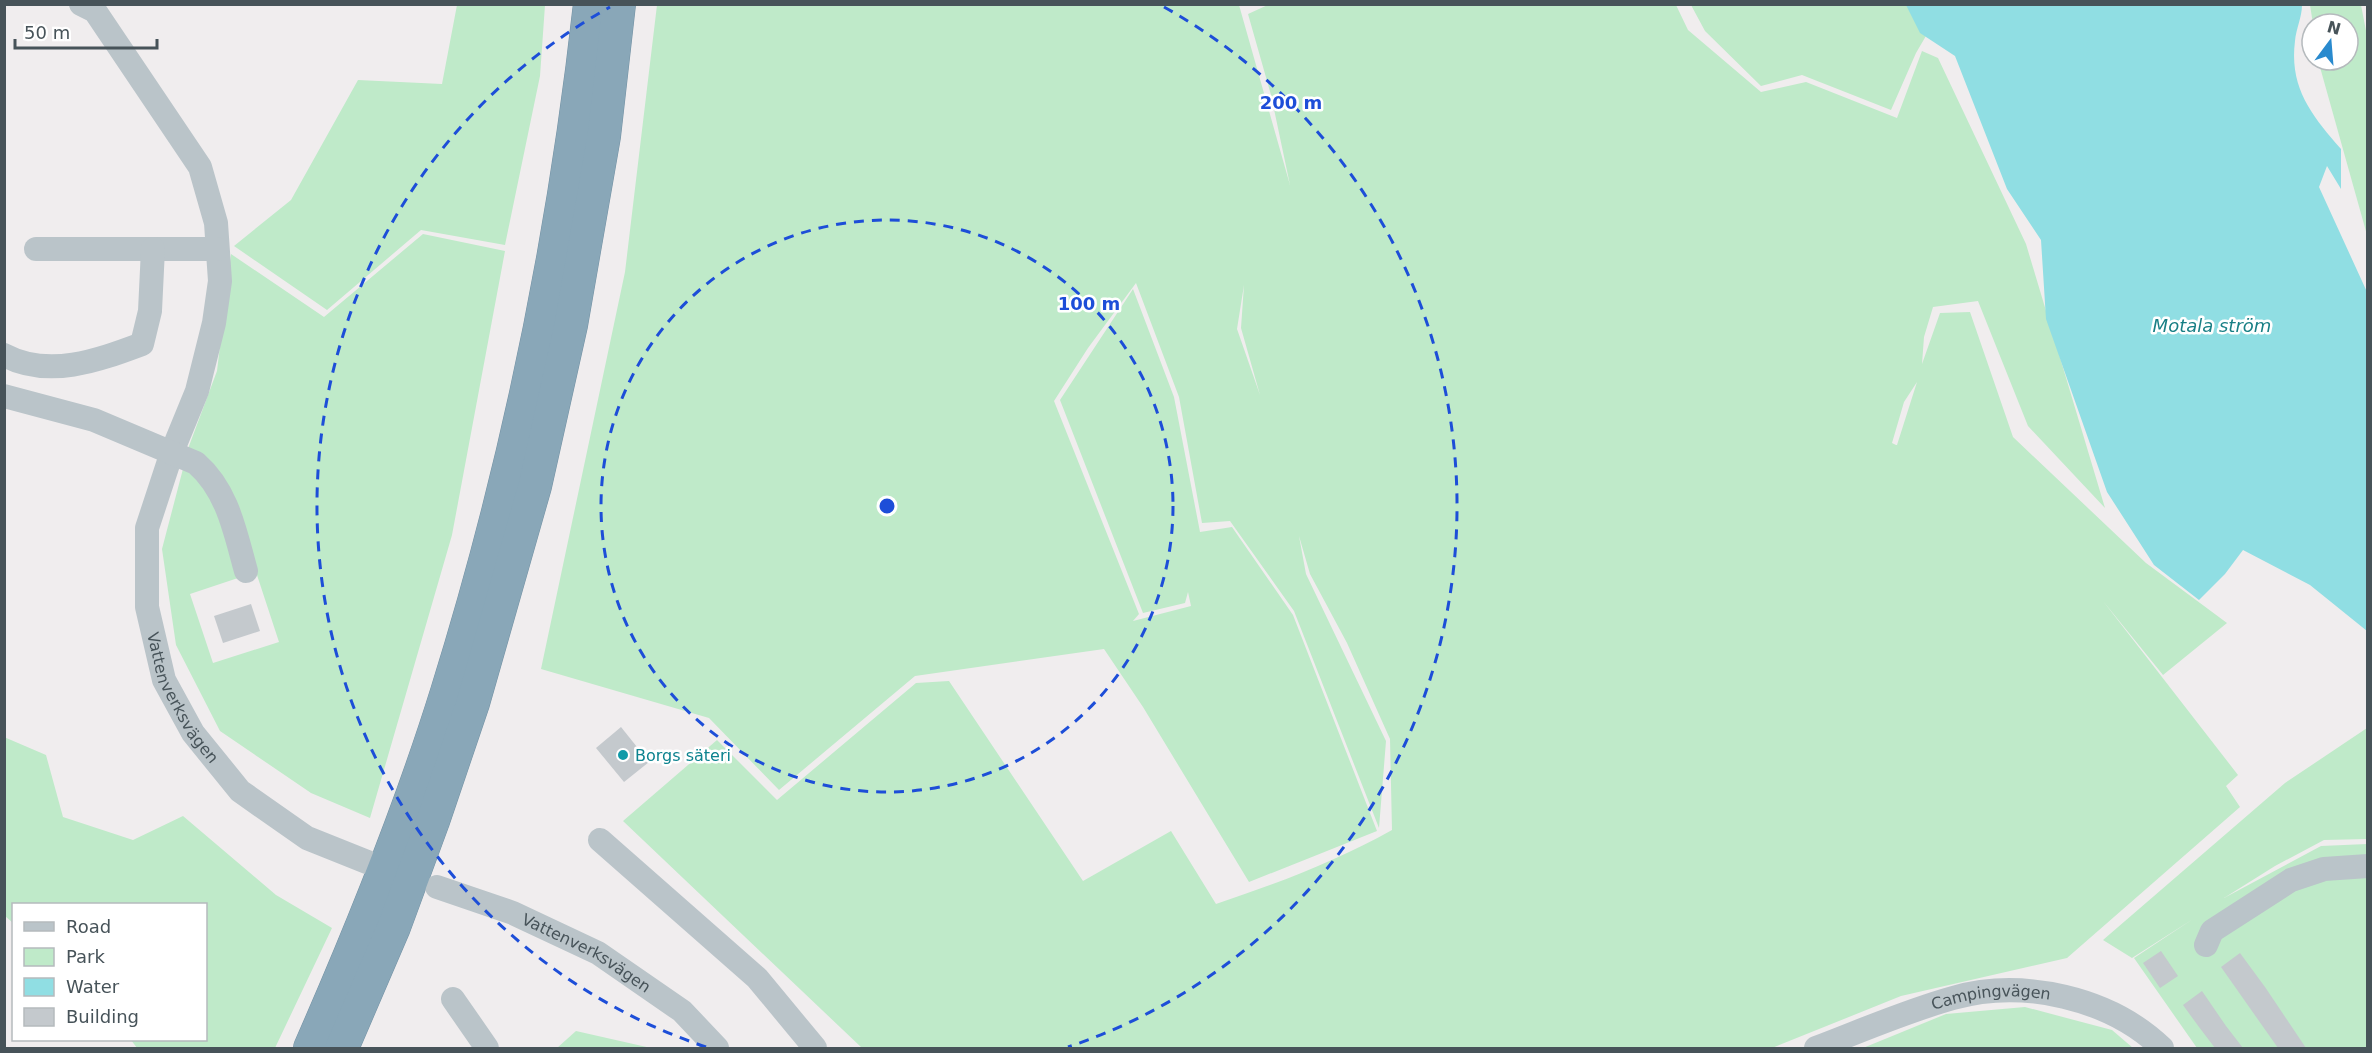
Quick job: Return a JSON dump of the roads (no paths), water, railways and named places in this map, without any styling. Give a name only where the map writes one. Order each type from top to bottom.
[{"type":"highway","points":[[310,1048],[369,912],[402,823],[446,694],[477,592],[507,478],[543,320],[576,130],[590,4]]},
{"type":"highway","points":[[342,1048],[394,927],[433,821],[473,703],[535,486],[571,326],[604,136],[619,4]]},
{"type":"street","name":"Vattenverksvägen","points":[[81,4],[95,11],[200,167],[216,223],[220,281],[214,323],[198,391],[172,452],[147,528],[147,607],[164,680],[193,733],[240,791],[307,838],[367,862]]},
{"type":"street","points":[[36,249],[217,249]]},
{"type":"street","points":[[4,355],[16,362],[49,366],[89,364],[142,344],[150,311],[153,249]]},
{"type":"street","points":[[4,396],[94,420],[196,463],[207,472],[222,495],[246,572]]},
{"type":"street","points":[[600,840],[757,978],[815,1048]]},
{"type":"street","points":[[2206,945],[2212,931],[2291,880],[2324,869],[2367,866]]},
{"type":"street","name":"Vattenverksvägen","points":[[437,887],[513,914],[598,953],[682,1011],[717,1048]]},
{"type":"street","name":"Campingvägen","points":[[1816,1048],[1955,997],[2000,991],[2043,993],[2082,1002],[2122,1018],[2162,1048]]},
{"type":"street","points":[[453,999],[487,1048]]},
{"type":"water","name":"Motala ström","points":[[1906,5],[2302,5],[2294,58],[2299,87],[2312,113],[2341,149],[2341,189],[2327,166],[2319,187],[2367,292],[2367,631],[2310,585],[2243,550],[2225,574],[2199,600],[2154,565],[2107,492],[2046,319],[2041,240],[2007,189],[1955,56],[1920,33]]},
{"type":"place","name":"Borgs säteri","points":[[623,755]]}]
